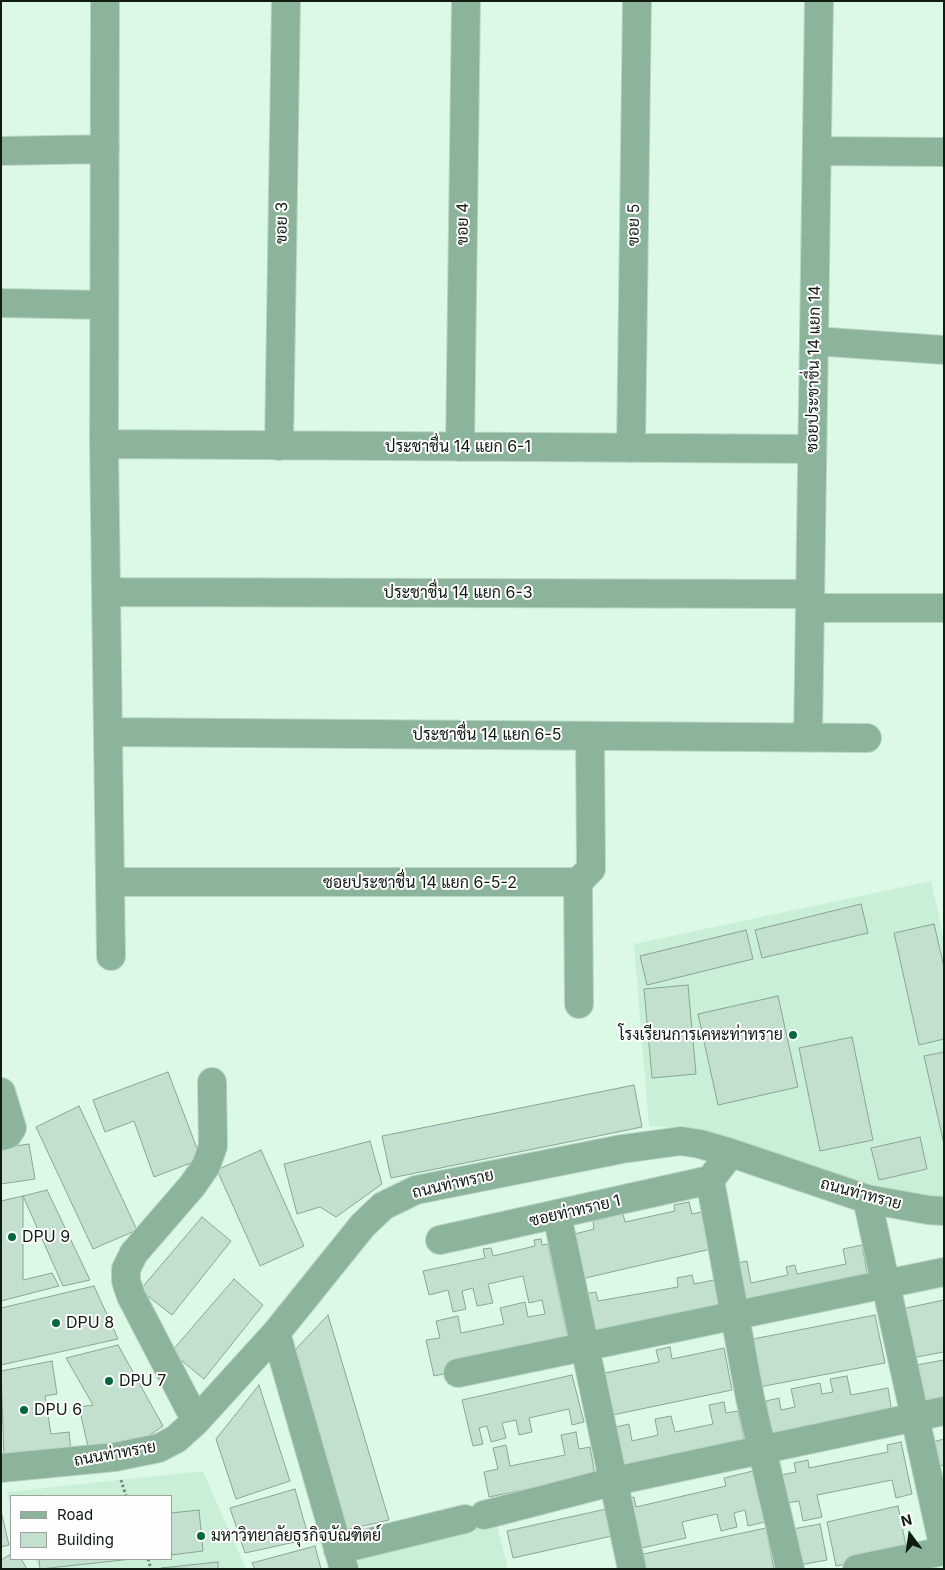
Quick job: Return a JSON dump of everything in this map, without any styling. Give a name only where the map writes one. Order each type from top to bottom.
[{"type":"street","points":[[105,1],[104,444],[111,956]]},
{"type":"street","name":"ขอย 3","points":[[279,446],[286,1]]},
{"type":"street","name":"ขอย 4","points":[[460,447],[466,1]]},
{"type":"street","name":"ฃอย 5","points":[[631,448],[637,1]]},
{"type":"street","name":"ซอยประชาชื่น 14 แยก 14","points":[[808,737],[819,1]]},
{"type":"street","points":[[1,151],[105,150]]},
{"type":"street","points":[[817,151],[944,152]]},
{"type":"street","points":[[1,303],[104,304]]},
{"type":"street","points":[[814,341],[944,350]]},
{"type":"street","name":"ประชาชื่น 14 แยก 6-1","points":[[104,444],[812,449]]},
{"type":"street","name":"ประชาชื่น 14 แยก 6-3","points":[[106,592],[810,601],[944,608]]},
{"type":"street","name":"ประชาชื่น 14 แยก 6-5","points":[[108,732],[867,738]]},
{"type":"street","points":[[580,1004],[578,882],[591,869],[590,736]]},
{"type":"street","name":"ซอยประชาชื่น 14 แยก 6-5-2","points":[[110,882],[578,882]]},
{"type":"street","points":[[196,1421],[131,1296],[126,1281],[126,1269],[134,1253],[192,1186],[206,1166],[213,1146],[212,1082]]},
{"type":"street","points":[[1,1092],[12,1128],[8,1134],[1,1136]]},
{"type":"street","name":"ถนนท่าทราย","points":[[1,1468],[115,1457],[159,1448],[176,1439],[196,1421],[276,1333],[364,1225],[383,1206],[396,1198],[416,1190],[653,1143],[690,1142],[731,1153],[867,1198],[912,1208],[944,1211]]},
{"type":"street","points":[[731,1153],[710,1180],[734,1317],[762,1451],[790,1569]]},
{"type":"street","name":"ซอยท่าทราย 1","points":[[440,1240],[710,1180]]},
{"type":"street","points":[[857,1569],[944,1550],[867,1198]]},
{"type":"street","points":[[557,1215],[587,1347],[632,1569]]},
{"type":"street","points":[[458,1373],[944,1272]]},
{"type":"street","points":[[276,1333],[341,1559],[475,1517],[615,1482],[944,1411]]},
{"type":"shaded area","name":"โรงเรียนการเคหะท่าทราย","points":[[931,881],[944,939],[944,1201],[896,1195],[694,1128],[649,1126],[634,944]]},
{"type":"shaded area","name":"มหาวิทยาลัยธุรกิจบัณฑิตย์","points":[[203,1471],[246,1569],[40,1569],[35,1560],[172,1560],[172,1495],[10,1495],[10,1508],[7,1492]]},
{"type":"shaded area","name":"มหาวิทยาลัยธุรกิจบัณฑิตย์","points":[[496,1520],[508,1569],[360,1569],[357,1558]]},
{"type":"building","points":[[861,904],[868,933],[762,958],[755,930]]},
{"type":"building","points":[[934,924],[944,967],[944,1039],[919,1045],[894,933]]},
{"type":"building","points":[[746,930],[753,959],[647,985],[640,956]]},
{"type":"building","points":[[688,985],[696,1074],[652,1078],[644,989]]},
{"type":"building","points":[[778,996],[798,1087],[718,1105],[698,1014]]},
{"type":"building","points":[[852,1037],[873,1140],[820,1151],[799,1048]]},
{"type":"building","points":[[944,1052],[944,1144],[924,1056]]},
{"type":"building","points":[[168,1072],[201,1159],[154,1177],[134,1121],[105,1132],[93,1100]]},
{"type":"building","points":[[634,1085],[642,1127],[391,1178],[382,1136]]},
{"type":"building","points":[[79,1106],[137,1230],[93,1249],[36,1127]]},
{"type":"building","points":[[920,1137],[927,1169],[879,1180],[871,1148]]},
{"type":"building","points":[[370,1141],[382,1184],[336,1217],[320,1207],[297,1214],[284,1164]]},
{"type":"building","points":[[29,1144],[35,1179],[1,1184],[1,1148]]},
{"type":"building","points":[[261,1150],[304,1246],[260,1266],[217,1170]]},
{"type":"building","points":[[47,1190],[90,1280],[63,1286],[23,1196]]},
{"type":"building","name":"DPU 9","points":[[23,1196],[23,1280],[52,1273],[59,1286],[1,1301],[1,1201]]},
{"type":"building","points":[[689,1202],[692,1214],[707,1211],[715,1248],[581,1279],[571,1235],[594,1229],[593,1221],[623,1214],[625,1222],[675,1211],[674,1205]]},
{"type":"building","points":[[202,1217],[231,1241],[172,1315],[140,1290]]},
{"type":"building","points":[[541,1239],[542,1245],[548,1244],[570,1347],[434,1376],[426,1340],[440,1338],[436,1321],[458,1316],[461,1333],[504,1324],[500,1308],[525,1302],[528,1317],[545,1314],[542,1300],[529,1303],[523,1276],[488,1284],[493,1303],[477,1306],[473,1288],[462,1291],[466,1309],[453,1312],[448,1290],[429,1295],[423,1271],[485,1258],[483,1249],[491,1248],[493,1256],[535,1246],[534,1240]]},
{"type":"building","points":[[862,1245],[869,1282],[736,1310],[727,1265],[747,1261],[751,1283],[788,1275],[786,1267],[795,1265],[797,1274],[846,1264],[843,1249]]},
{"type":"building","points":[[692,1275],[694,1284],[714,1280],[721,1316],[591,1340],[583,1294],[596,1292],[598,1301],[678,1287],[677,1278]]},
{"type":"building","points":[[234,1279],[263,1305],[204,1379],[171,1352]]},
{"type":"building","name":"DPU 8","points":[[94,1286],[118,1339],[1,1365],[1,1308]]},
{"type":"building","points":[[944,1300],[944,1352],[906,1359],[897,1310]]},
{"type":"building","points":[[328,1315],[389,1520],[345,1530],[295,1350]]},
{"type":"building","points":[[875,1315],[885,1363],[754,1388],[748,1340]]},
{"type":"building","name":"DPU 7","points":[[118,1345],[163,1426],[147,1437],[88,1447],[79,1407],[93,1405],[66,1358]]},
{"type":"building","points":[[670,1347],[672,1359],[724,1348],[732,1390],[603,1417],[595,1375],[659,1362],[656,1350]]},
{"type":"building","points":[[944,1360],[944,1405],[919,1410],[911,1366]]},
{"type":"building","name":"DPU 6","points":[[52,1361],[57,1394],[45,1396],[51,1434],[69,1432],[71,1452],[4,1459],[1,1371]]},
{"type":"building","points":[[572,1375],[584,1422],[572,1425],[569,1409],[529,1418],[532,1432],[519,1435],[516,1420],[502,1423],[506,1438],[491,1442],[487,1426],[479,1428],[483,1444],[473,1446],[462,1400]]},
{"type":"building","points":[[847,1376],[851,1395],[888,1388],[893,1419],[762,1445],[756,1416],[768,1413],[766,1401],[779,1398],[781,1410],[795,1407],[791,1389],[820,1383],[822,1394],[833,1392],[830,1379]]},
{"type":"building","points":[[259,1385],[290,1481],[236,1499],[216,1439]]},
{"type":"building","points":[[724,1402],[726,1413],[738,1411],[746,1447],[616,1474],[610,1445],[620,1443],[616,1427],[629,1424],[632,1441],[658,1435],[655,1419],[671,1416],[675,1432],[713,1424],[709,1405]]},
{"type":"building","points":[[576,1432],[579,1449],[590,1447],[595,1475],[489,1497],[484,1472],[498,1469],[493,1448],[506,1445],[510,1466],[565,1455],[561,1435]]},
{"type":"building","points":[[944,1439],[944,1465],[930,1468],[925,1444]]},
{"type":"building","points":[[901,1442],[912,1494],[896,1498],[892,1480],[817,1495],[822,1517],[803,1521],[799,1501],[787,1503],[781,1475],[796,1472],[794,1463],[808,1460],[809,1468],[888,1452],[887,1445]]},
{"type":"building","points":[[753,1471],[765,1522],[748,1526],[745,1510],[734,1513],[737,1527],[721,1531],[717,1514],[682,1522],[686,1538],[633,1550],[622,1500],[634,1497],[636,1507],[726,1486],[724,1478]]},
{"type":"building","points":[[295,1489],[309,1539],[245,1553],[230,1508]]},
{"type":"building","points":[[898,1506],[907,1551],[836,1566],[827,1522]]},
{"type":"building","points":[[606,1509],[612,1536],[513,1558],[507,1531]]},
{"type":"building","points":[[199,1510],[203,1551],[172,1555],[172,1513]]},
{"type":"building","points":[[1,1511],[9,1545],[1,1547]]},
{"type":"building","points":[[820,1524],[827,1560],[800,1565],[793,1529]]},
{"type":"building","points":[[766,1528],[774,1569],[637,1569],[634,1556]]},
{"type":"building","points":[[315,1546],[321,1569],[255,1569],[252,1563]]},
{"type":"building","points":[[10,1555],[10,1560],[22,1560],[27,1569],[1,1569],[1,1560]]},
{"type":"building","points":[[39,1560],[123,1560],[40,1569]]},
{"type":"building","points":[[218,1562],[218,1569],[161,1568]]},
{"type":"place","name":"โรงเรียนการเคหะท่าทราย","points":[[793,1035]]},
{"type":"place","name":"DPU 9","points":[[12,1237]]},
{"type":"place","name":"DPU 8","points":[[56,1323]]},
{"type":"place","name":"DPU 7","points":[[109,1381]]},
{"type":"place","name":"DPU 6","points":[[24,1410]]},
{"type":"place","name":"มหาวิทยาลัยธุรกิจบัณฑิตย์","points":[[201,1536]]}]
